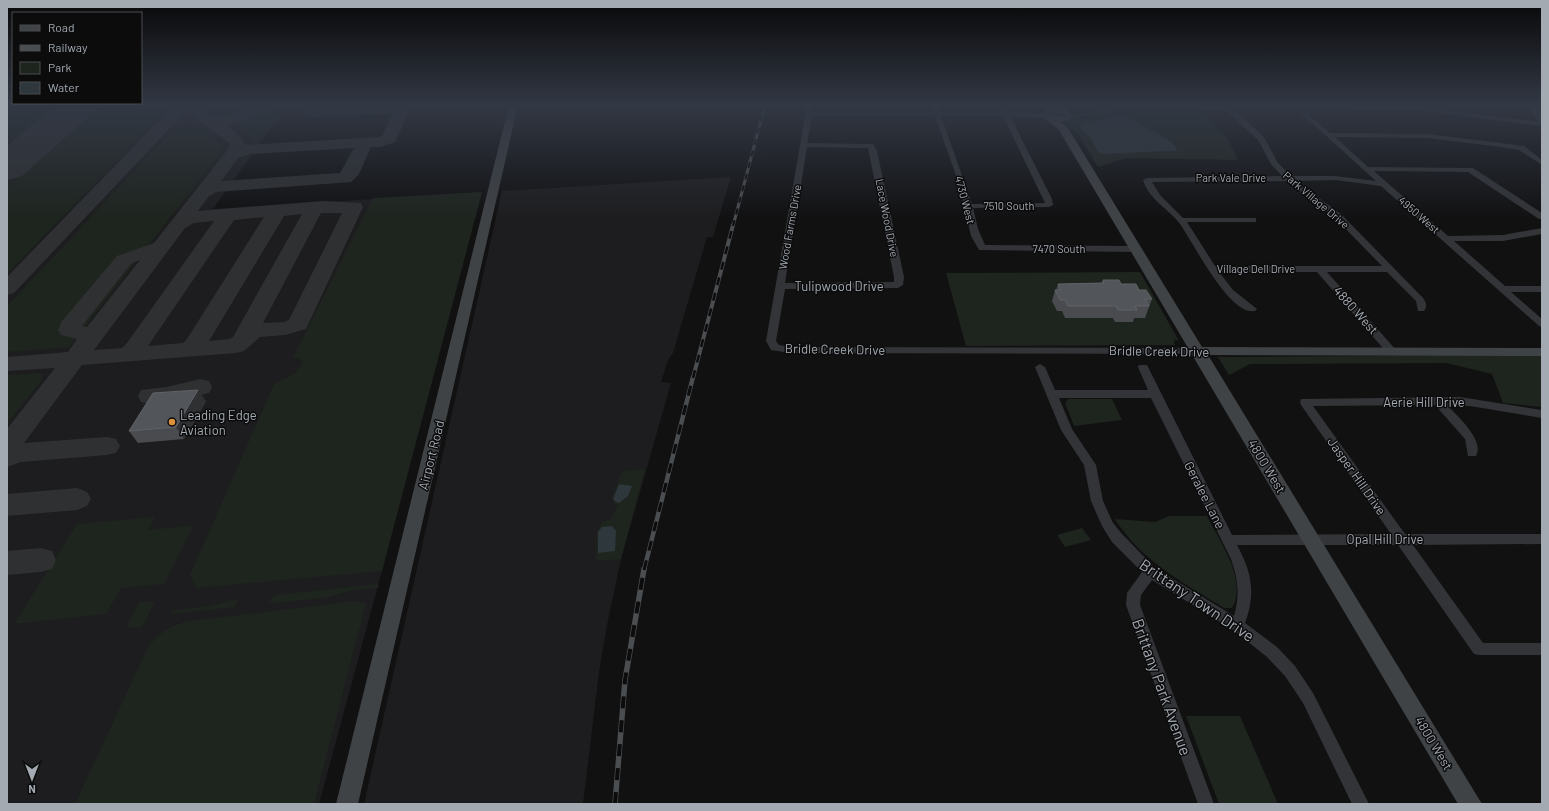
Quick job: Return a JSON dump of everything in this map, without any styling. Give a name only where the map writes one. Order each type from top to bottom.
[{"type":"street","name":"Airport Road","points":[[347,804],[505,143]]},
{"type":"street","name":"4730 West","points":[[948,143],[969,206],[972,225],[978,242],[982,248]]},
{"type":"street","name":"7510 South","points":[[969,206],[1049,205],[1048,199],[1020,143]]},
{"type":"street","name":"4800 West","points":[[1074,143],[1136,249],[1471,804]]},
{"type":"street","name":"Park Village Drive","points":[[1263,143],[1271,159],[1288,178],[1300,190],[1332,210],[1420,300],[1422,305],[1421,309]]},
{"type":"street","name":"4950 West","points":[[1337,143],[1542,324]]},
{"type":"street","points":[[1480,143],[1520,148],[1542,163]]},
{"type":"street","name":"Lace Wood Drive","points":[[804,145],[870,146],[873,151],[899,277],[898,285]]},
{"type":"street","name":"Wood Farms Drive","points":[[776,348],[771,341],[804,145]]},
{"type":"street","points":[[1366,169],[1470,170],[1542,217]]},
{"type":"street","name":"Park Vale Drive","points":[[1149,178],[1341,178],[1365,183],[1383,184]]},
{"type":"street","name":"Village Dell Drive","points":[[1149,178],[1147,182],[1156,195],[1182,220],[1211,269],[1390,269]]},
{"type":"street","points":[[1182,220],[1254,220]]},
{"type":"street","points":[[1446,238],[1503,238],[1542,231]]},
{"type":"street","name":"7470 South","points":[[982,248],[1136,249]]},
{"type":"street","points":[[1211,269],[1236,299],[1252,309]]},
{"type":"street","name":"4880 West","points":[[1320,269],[1392,352]]},
{"type":"street","name":"Tulipwood Drive","points":[[780,286],[898,285]]},
{"type":"street","points":[[1502,289],[1542,289]]},
{"type":"street","name":"Bridle Creek Drive","points":[[776,348],[791,350],[1542,352]]},
{"type":"street","name":"Brittany Town Drive","points":[[1040,367],[1067,430],[1090,465],[1097,502],[1108,526],[1128,551],[1150,572],[1237,625],[1272,652],[1300,684],[1361,804]]},
{"type":"street","name":"Geralee Lane","points":[[1143,367],[1228,540],[1244,576],[1247,591],[1245,607],[1237,625]]},
{"type":"street","points":[[1051,394],[1155,394]]},
{"type":"street","name":"Aerie Hill Drive","points":[[1305,402],[1476,403],[1527,413],[1542,414]]},
{"type":"street","name":"Jasper Hill Drive","points":[[1305,402],[1479,649],[1542,649]]},
{"type":"street","points":[[1438,402],[1470,438],[1472,453]]},
{"type":"street","name":"Opal Hill Drive","points":[[1228,540],[1542,539]]},
{"type":"street","name":"Brittany Park Avenue","points":[[1150,572],[1134,593],[1133,605],[1206,804]]},
{"type":"shaded area","points":[[7,143],[260,143],[213,209],[482,192],[319,804],[7,804]]},
{"type":"shaded area","points":[[731,177],[713,237],[707,237],[673,353],[668,360],[661,382],[671,383],[621,559],[607,625],[599,672],[583,804],[364,804],[502,191]]},
{"type":"green space","points":[[7,143],[20,143],[7,154]]},
{"type":"green space","points":[[57,143],[134,143],[7,274],[7,187]]},
{"type":"green space","points":[[161,143],[220,143],[225,147],[69,347],[7,352],[7,306]]},
{"type":"green space","points":[[1083,143],[1230,143],[1238,160],[1126,158],[1098,167]]},
{"type":"green space","points":[[482,192],[382,571],[197,588],[190,575],[274,384],[294,374],[303,363],[301,359],[293,357],[373,198]]},
{"type":"green space","points":[[1140,272],[1179,341],[1174,339],[1175,342],[1173,343],[1176,345],[966,346],[946,273]]},
{"type":"green space","points":[[1542,355],[1542,407],[1503,403],[1492,374],[1446,363],[1250,364],[1229,375],[1218,357]]},
{"type":"green space","points":[[42,374],[42,380],[7,424],[7,375]]},
{"type":"green space","points":[[1068,399],[1112,399],[1122,420],[1074,426],[1065,403]]},
{"type":"green space","points":[[645,469],[621,559],[596,561],[597,531],[603,521],[610,520],[618,505],[614,504],[612,497],[622,471]]},
{"type":"green space","points":[[1169,516],[1207,516],[1225,549],[1235,573],[1237,585],[1236,597],[1232,608],[1224,608],[1164,570],[1137,547],[1115,519],[1155,522]]},
{"type":"green space","points":[[155,517],[148,530],[194,525],[164,584],[121,588],[106,614],[14,624],[77,524]]},
{"type":"green space","points":[[1082,528],[1091,540],[1065,547],[1057,535]]},
{"type":"green space","points":[[377,584],[379,586],[377,588],[348,591],[325,598],[273,603],[269,601],[275,595]]},
{"type":"green space","points":[[238,600],[235,607],[172,614],[171,612],[175,610],[209,606]]},
{"type":"green space","points":[[155,601],[142,627],[126,628],[139,602]]},
{"type":"green space","points":[[355,601],[366,603],[314,804],[75,804],[147,649],[165,630],[189,621]]},
{"type":"green space","points":[[1186,716],[1240,716],[1278,804],[1219,804]]},
{"type":"water","points":[[1093,143],[1172,143],[1177,149],[1176,151],[1099,153]]},
{"type":"water","points":[[619,484],[632,486],[628,496],[619,503],[613,499]]},
{"type":"water","points":[[612,526],[616,531],[615,551],[598,553],[598,532],[602,527]]},
{"type":"building","points":[[1103,280],[1119,280],[1121,284],[1136,284],[1139,290],[1146,290],[1152,299],[1145,299],[1149,306],[1135,306],[1137,310],[1118,310],[1116,306],[1068,306],[1065,300],[1060,300],[1055,290],[1061,290],[1058,284],[1104,283]]},
{"type":"building","points":[[198,390],[176,427],[129,431],[153,393]]},
{"type":"taxiway","points":[[7,289],[147,143]]},
{"type":"taxiway","points":[[232,155],[237,148],[237,143]]},
{"type":"taxiway","points":[[203,192],[211,187],[220,186],[345,178],[350,174],[364,145],[355,143],[248,149],[232,155]]},
{"type":"taxiway","points":[[203,192],[232,155]]},
{"type":"taxiway","points":[[178,224],[203,192]]},
{"type":"taxiway","points":[[245,336],[256,331],[285,329],[298,324],[354,207],[308,208]]},
{"type":"taxiway","points":[[245,336],[313,211],[312,209],[308,208]]},
{"type":"taxiway","points":[[270,211],[308,208]]},
{"type":"taxiway","points":[[178,224],[188,219],[198,217],[270,211]]},
{"type":"taxiway","points":[[185,350],[190,349],[196,343],[275,215],[274,212],[270,211]]},
{"type":"taxiway","points":[[125,355],[130,353],[135,348],[225,219],[224,216],[217,216]]},
{"type":"taxiway","points":[[75,359],[178,224]]},
{"type":"taxiway","points":[[89,340],[89,334],[69,330],[70,326],[124,260],[156,250],[160,247]]},
{"type":"taxiway","points":[[185,350],[236,346],[245,336]]},
{"type":"taxiway","points":[[125,355],[185,350]]},
{"type":"taxiway","points":[[180,351],[185,350]]},
{"type":"taxiway","points":[[75,359],[125,355]]},
{"type":"taxiway","points":[[7,364],[75,359]]},
{"type":"taxiway","points":[[7,447],[75,359]]},
{"type":"taxiway","points":[[150,396],[168,395],[190,388],[200,387]]},
{"type":"taxiway","points":[[7,457],[21,453],[107,446]]},
{"type":"taxiway","points":[[7,505],[77,499]]},
{"type":"taxiway","points":[[7,563],[41,560]]},
{"type":"runway","points":[[7,167],[35,143]]},
{"type":"railway","points":[[733,226],[755,143]]},
{"type":"railway","points":[[693,378],[733,225]]},
{"type":"railway","points":[[644,570],[693,377]]},
{"type":"railway","points":[[615,804],[625,680],[644,569]]},
{"type":"place","name":"Leading Edge Aviation","points":[[172,422]]}]
